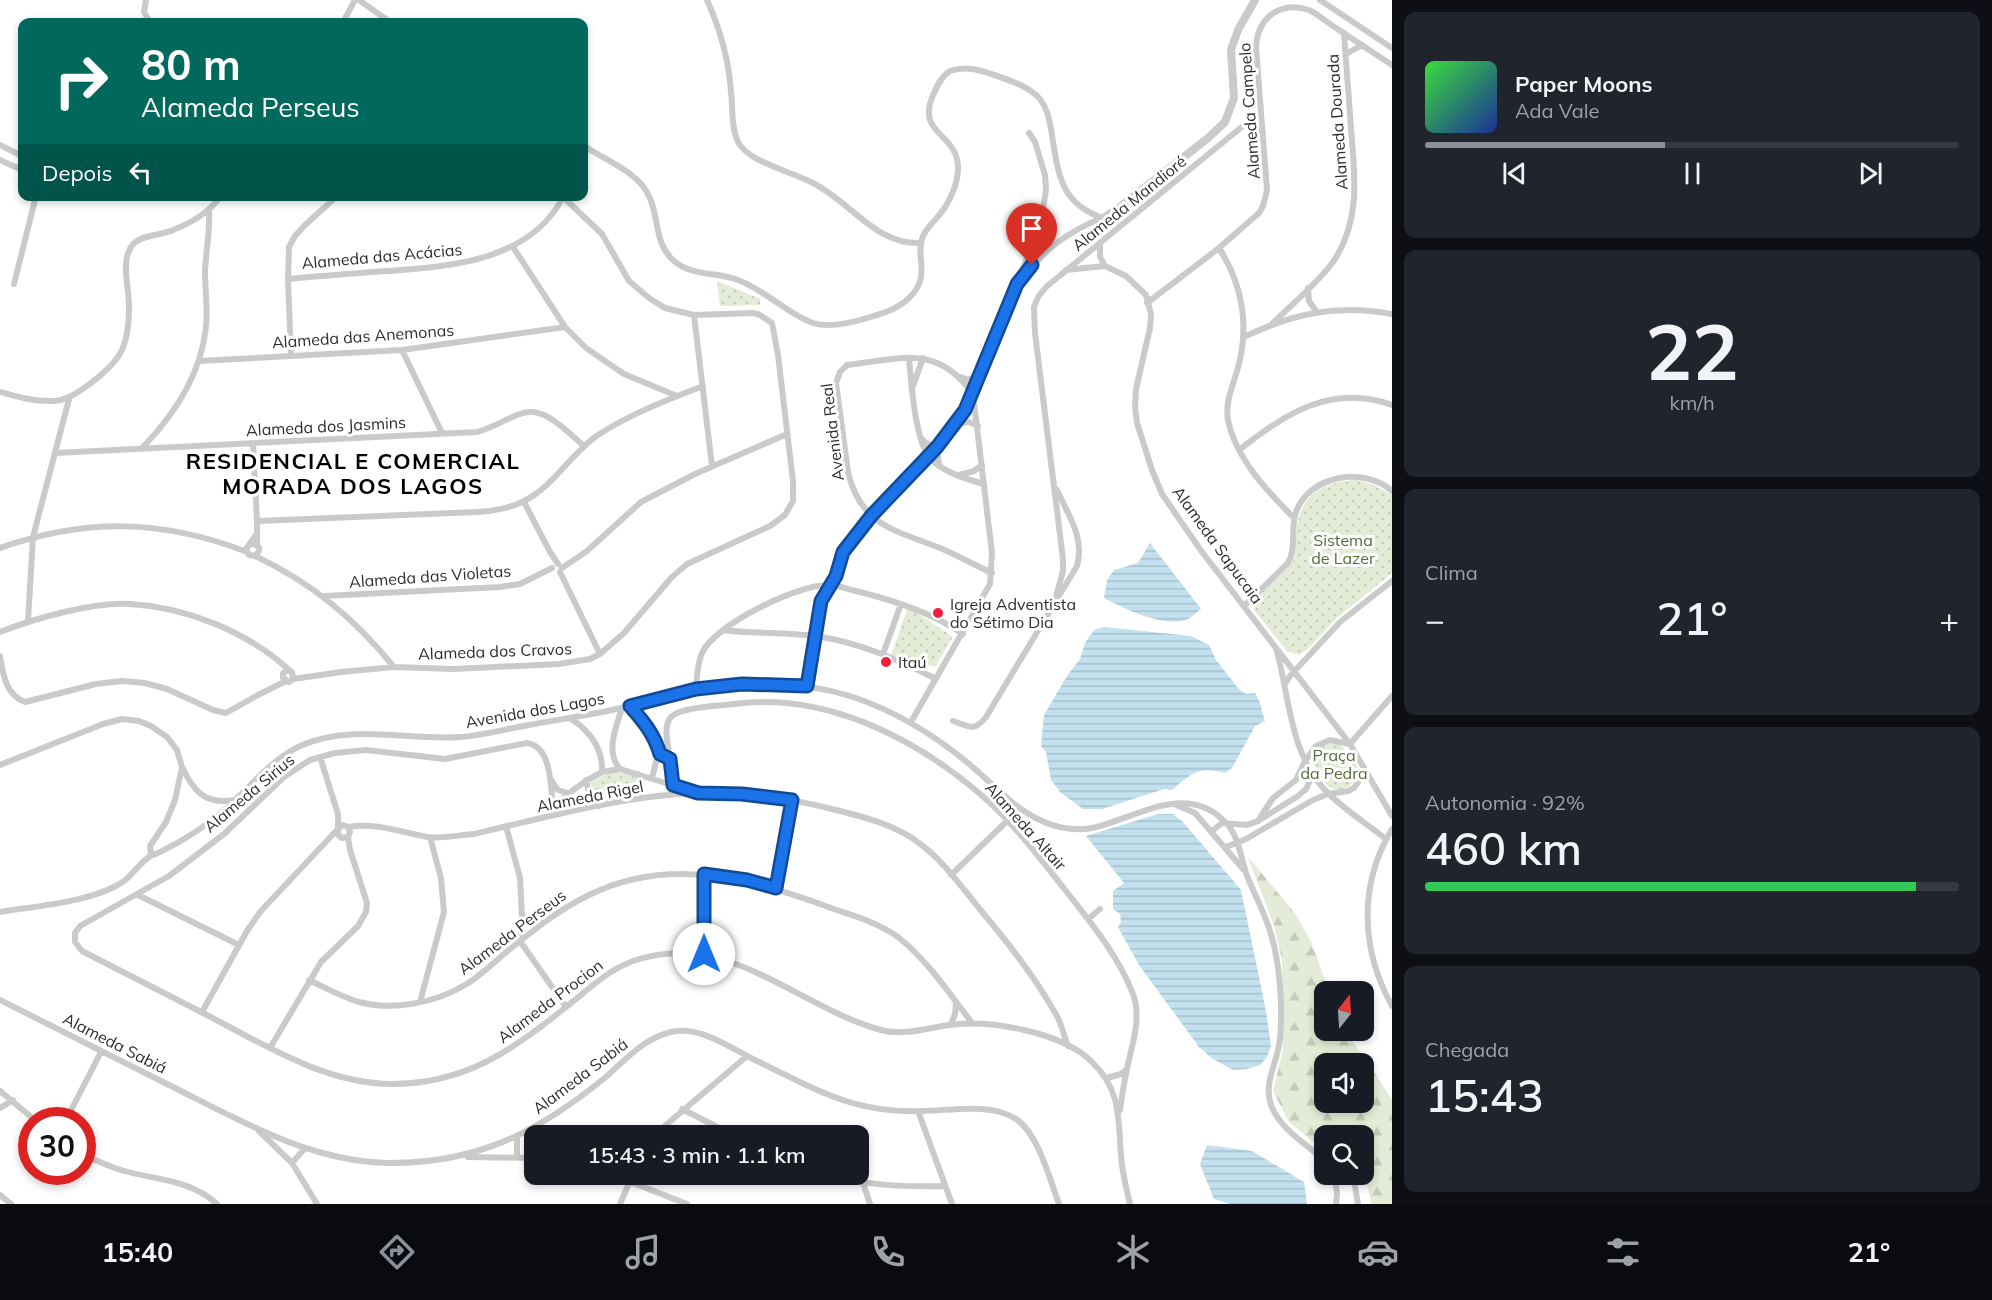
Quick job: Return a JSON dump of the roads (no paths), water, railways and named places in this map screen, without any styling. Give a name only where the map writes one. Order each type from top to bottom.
[{"type":"street","points":[[146,0],[144,12],[148,18]]},
{"type":"street","points":[[346,18],[357,0],[384,18]]},
{"type":"street","points":[[707,0],[721,38],[728,68],[735,135],[743,149],[772,166],[822,188],[846,204],[878,232],[908,243],[921,243]]},
{"type":"street","points":[[1017,284],[1047,249],[1068,234],[1103,218],[1120,207],[1225,122],[1230,114],[1234,98],[1232,50],[1238,30],[1256,0]]},
{"type":"street","points":[[1320,0],[1392,48]]},
{"type":"street","name":"Alameda Campelo","points":[[1147,303],[1219,248],[1263,206],[1267,190],[1256,38],[1265,17],[1283,8],[1301,7],[1344,33]]},
{"type":"street","points":[[1344,33],[1392,65]]},
{"type":"street","name":"Alameda Dourada","points":[[1272,324],[1333,261],[1349,229],[1355,200],[1344,33]]},
{"type":"street","points":[[1346,54],[1362,45]]},
{"type":"street","points":[[588,148],[634,177],[642,185],[652,204],[661,244],[678,265],[694,271],[740,280],[815,323],[836,324],[889,311],[908,299],[917,288],[922,274],[921,243],[925,232],[945,207],[958,174],[954,150],[932,125],[928,115],[932,96],[943,77],[955,70],[972,68],[1016,83],[1039,99],[1047,112],[1054,154],[1065,191],[1078,207],[1089,214],[1103,218]]},
{"type":"street","name":"Alameda Mandioré","points":[[1054,604],[1062,571],[1034,307],[1042,292],[1066,270],[1100,245],[1260,112]]},
{"type":"street","points":[[1245,125],[1263,132]]},
{"type":"street","points":[[807,686],[821,601],[836,576],[843,552],[872,515],[937,447],[955,424],[982,374],[1034,240],[1043,209],[1046,190],[1041,160],[1029,133]]},
{"type":"street","points":[[0,145],[18,154]]},
{"type":"street","points":[[0,160],[18,168]]},
{"type":"street","points":[[14,284],[35,201]]},
{"type":"street","points":[[0,392],[35,400],[69,399],[117,362],[127,338],[129,313],[127,257],[132,244],[172,231],[209,212],[217,201]]},
{"type":"street","points":[[291,355],[289,247],[295,236],[331,201]]},
{"type":"street","name":"Alameda das Acácias","points":[[288,279],[466,263],[513,247],[548,219],[559,201]]},
{"type":"street","points":[[566,201],[602,234],[629,281],[640,291],[665,308],[694,315],[712,466]]},
{"type":"street","points":[[142,448],[157,432],[184,395],[199,361],[206,327],[205,268],[210,232],[209,212]]},
{"type":"street","points":[[1034,240],[1047,249]]},
{"type":"street","points":[[1100,245],[1100,257],[1105,266]]},
{"type":"street","points":[[513,247],[565,327],[586,348],[624,374],[677,396]]},
{"type":"street","points":[[1219,248],[1238,286],[1243,313],[1244,337],[1241,358],[1227,403],[1228,420],[1239,450],[1276,500],[1294,518]]},
{"type":"street","points":[[1066,270],[1105,266],[1137,284],[1146,295],[1147,303]]},
{"type":"street","points":[[1308,288],[1309,300],[1316,311]]},
{"type":"street","name":"Alameda Sapucaia","points":[[1147,303],[1150,315],[1149,339],[1136,388],[1135,407],[1137,423],[1162,494],[1176,517],[1350,744]]},
{"type":"street","points":[[1244,337],[1272,324],[1316,311],[1344,309],[1392,314]]},
{"type":"street","name":"Alameda dos Cravos","points":[[288,675],[305,677],[394,668],[453,669],[579,662],[600,654],[624,633],[671,578],[687,564],[770,526],[785,515],[794,501],[775,331],[772,323],[760,315],[744,313],[694,315]]},
{"type":"street","name":"Alameda das Anemonas","points":[[199,361],[402,350],[565,327]]},
{"type":"street","points":[[402,350],[442,433]]},
{"type":"street","points":[[909,358],[920,438],[928,456],[939,466],[984,484]]},
{"type":"street","points":[[912,388],[923,358]]},
{"type":"street","name":"Avenida Real","points":[[973,394],[961,377],[941,363],[923,358],[846,365],[836,383],[852,486],[858,499],[883,526],[946,550],[992,573]]},
{"type":"street","points":[[961,377],[968,380],[982,374]]},
{"type":"street","points":[[257,521],[477,512],[524,502],[545,485],[584,446],[624,420],[703,386]]},
{"type":"street","points":[[911,722],[986,595],[992,573],[992,553],[973,394]]},
{"type":"street","points":[[28,621],[33,537],[69,399]]},
{"type":"street","points":[[1239,450],[1276,422],[1309,405],[1348,399],[1369,400],[1392,405]]},
{"type":"street","name":"Alameda dos Jasmins","points":[[55,453],[477,432],[502,424],[522,413],[537,412],[547,417],[584,446]]},
{"type":"street","points":[[955,424],[969,422],[978,426]]},
{"type":"street","name":"Alameda das Violetas","points":[[324,596],[501,587],[520,584],[557,568],[587,551],[641,502],[661,490],[787,434]]},
{"type":"street","points":[[920,438],[937,447]]},
{"type":"street","points":[[253,444],[257,521],[257,534],[253,549]]},
{"type":"street","points":[[937,447],[939,466]]},
{"type":"street","points":[[959,475],[974,471],[982,465]]},
{"type":"street","points":[[1244,606],[1291,558],[1294,518],[1300,504],[1316,488],[1333,480],[1356,477],[1390,487]]},
{"type":"street","name":"Alameda Mandioré","points":[[953,721],[972,728],[978,727],[1073,573],[1080,556],[1079,538],[1054,484]]},
{"type":"street","points":[[524,502],[600,654]]},
{"type":"street","points":[[1058,519],[1068,516]]},
{"type":"street","points":[[0,548],[33,537],[122,525],[154,527],[210,538],[235,548],[253,549],[265,561],[324,596],[364,633],[394,668]]},
{"type":"street","points":[[1062,571],[1073,573]]},
{"type":"street","points":[[1285,686],[1295,670],[1340,622],[1392,581]]},
{"type":"street","points":[[696,689],[702,653],[722,630],[748,614],[804,589],[830,585],[901,604],[963,634]]},
{"type":"street","points":[[0,632],[28,621],[94,607],[129,604],[162,608],[196,617],[227,629],[255,644],[278,662],[288,675],[275,686],[226,713],[213,710],[167,689],[146,683],[122,681],[96,684],[25,702],[11,693],[7,686],[0,656]]},
{"type":"street","points":[[883,654],[901,604]]},
{"type":"street","points":[[722,630],[816,636],[883,654],[936,679]]},
{"type":"street","points":[[1275,644],[1292,724],[1305,760],[1328,794],[1386,839]]},
{"type":"street","name":"Avenida dos Lagos","points":[[151,855],[161,852],[205,826],[282,757],[303,745],[321,739],[346,735],[461,736],[622,708],[696,689],[742,684],[807,686],[849,696],[911,722],[967,762],[1017,806],[1036,819],[1049,824],[1065,828],[1092,828],[1146,810],[1173,804],[1193,804],[1204,807],[1226,823],[1238,843],[1247,873],[1270,930],[1277,957],[1281,1035],[1271,1073],[1269,1098],[1279,1120],[1314,1151]]},
{"type":"street","points":[[1350,744],[1392,696]]},
{"type":"street","name":"Alameda Altair","points":[[670,759],[666,730],[667,723],[674,714],[747,702],[801,705],[839,714],[889,733],[980,793],[1007,821],[1088,919],[1122,969],[1133,995],[1137,1022],[1126,1070],[1119,1119]]},
{"type":"street","points":[[630,706],[649,728],[660,754],[670,759],[673,785],[669,795]]},
{"type":"street","points":[[620,769],[614,761],[612,749],[622,708]]},
{"type":"street","points":[[570,718],[583,727],[597,746],[603,760],[602,772]]},
{"type":"street","points":[[0,765],[103,724],[122,719],[139,721],[167,736],[177,750],[192,787],[203,796],[217,801],[236,800]]},
{"type":"street","points":[[1261,819],[1273,798],[1296,780],[1310,751],[1322,741],[1336,740],[1350,744],[1392,816]]},
{"type":"street","name":"Alameda Sirius","points":[[75,933],[86,921],[138,895],[169,876],[224,834],[300,765],[320,757],[351,750],[366,750],[445,759],[533,744],[539,747],[545,755],[549,776]]},
{"type":"street","points":[[652,778],[657,755],[660,754]]},
{"type":"street","points":[[270,1048],[309,980],[329,952],[358,926],[366,912],[367,903],[363,888],[320,757]]},
{"type":"street","points":[[0,912],[77,899],[110,889],[127,879],[151,855],[150,846],[166,822],[175,800],[182,766]]},
{"type":"street","points":[[545,818],[568,793],[586,780],[602,772],[620,769],[698,793]]},
{"type":"street","points":[[1226,847],[1238,843],[1303,805],[1328,794],[1354,788],[1366,771]]},
{"type":"street","points":[[638,774],[642,786],[638,799]]},
{"type":"street","points":[[1212,831],[1219,824],[1247,825],[1261,819],[1298,796],[1306,789],[1313,774]]},
{"type":"street","points":[[549,776],[552,784],[558,790],[568,793]]},
{"type":"street","points":[[549,776],[555,806],[564,814]]},
{"type":"street","points":[[586,780],[589,793],[599,806]]},
{"type":"street","name":"Alameda Rigel","points":[[201,1012],[239,945],[270,900],[342,828],[384,827],[430,837],[474,834],[638,799],[698,793],[742,794],[792,800],[849,813],[905,834],[932,854],[998,930],[1026,968],[1057,1017],[1069,1046]]},
{"type":"street","points":[[1298,796],[1303,805]]},
{"type":"street","points":[[776,888],[792,800]]},
{"type":"street","name":"Avenida dos Lagos","points":[[1173,804],[1189,809],[1212,831],[1247,873]]},
{"type":"street","points":[[1261,819],[1269,825]]},
{"type":"street","points":[[951,875],[1007,821]]},
{"type":"street","points":[[506,826],[520,878],[522,916],[520,941],[567,1007]]},
{"type":"street","name":"Alameda Rigel","points":[[324,846],[366,827]]},
{"type":"street","points":[[342,828],[345,837]]},
{"type":"street","points":[[1392,829],[1371,878],[1367,920],[1368,942],[1374,963],[1382,989],[1392,1006]]},
{"type":"street","points":[[420,1002],[444,912],[441,878],[430,837]]},
{"type":"street","points":[[704,874],[704,954]]},
{"type":"street","name":"Alameda Perseus","points":[[309,980],[344,997],[370,1004],[383,1006],[420,1002],[434,993],[448,993],[471,981],[544,922],[592,893],[633,879],[704,874],[747,880],[776,888],[886,929],[917,955],[972,1023]]},
{"type":"street","points":[[138,895],[239,945]]},
{"type":"street","points":[[1088,919],[1100,909]]},
{"type":"street","points":[[522,916],[532,921],[544,922]]},
{"type":"street","name":"Alameda Procion","points":[[75,933],[75,942],[82,951],[270,1048],[318,1070],[348,1079],[389,1084],[417,1083],[460,1074],[484,1064],[504,1053],[567,1007],[592,984],[617,968],[635,960],[663,954],[704,954],[736,963],[880,1030],[901,1032],[972,1023],[1016,1029],[1069,1046],[1089,1058],[1107,1078],[1117,1104],[1121,1158],[1130,1204]]},
{"type":"street","points":[[426,982],[434,993]]},
{"type":"street","name":"Alameda Sabiá","points":[[0,999],[256,1129],[304,1149],[386,1163],[461,1157],[517,1136],[564,1108],[635,1050],[666,1033],[688,1031],[699,1034],[826,1094],[872,1108],[918,1111],[990,1111],[1017,1119],[1027,1128],[1035,1142],[1059,1204]]},
{"type":"street","points":[[951,1024],[956,1014],[956,1002]]},
{"type":"street","points":[[73,1107],[101,1052]]},
{"type":"street","points":[[665,1125],[747,1056]]},
{"type":"street","points":[[1107,1078],[1126,1070]]},
{"type":"street","points":[[0,1091],[21,1107]]},
{"type":"street","points":[[0,1108],[13,1100]]},
{"type":"street","points":[[682,1109],[713,1125]]},
{"type":"street","points":[[918,1111],[951,1204]]},
{"type":"street","points":[[256,1129],[292,1163],[317,1204]]},
{"type":"street","points":[[517,1136],[517,1156]]},
{"type":"street","points":[[292,1163],[304,1149]]},
{"type":"street","points":[[461,1157],[524,1157]]},
{"type":"street","points":[[96,1160],[121,1170],[183,1184],[201,1192],[217,1204]]},
{"type":"street","points":[[869,1184],[902,1187],[945,1186]]},
{"type":"street","points":[[620,1204],[628,1185]]},
{"type":"street","points":[[640,1185],[687,1204]]},
{"type":"street","points":[[864,1185],[870,1204]]},
{"type":"street","points":[[1336,1185],[1336,1204]]},
{"type":"street","points":[[1355,1185],[1358,1204]]},
{"type":"street","points":[[0,1195],[11,1204]]},
{"type":"water","points":[[1150,543],[1201,609],[1190,618],[1181,621],[1158,620],[1104,598],[1107,580],[1114,570],[1138,563]]},
{"type":"water","points":[[1104,627],[1191,636],[1209,645],[1216,660],[1239,689],[1246,694],[1255,693],[1265,721],[1255,726],[1232,768],[1225,773],[1208,770],[1196,772],[1172,790],[1164,789],[1102,809],[1083,809],[1060,792],[1051,780],[1046,752],[1041,746],[1044,715],[1080,659],[1085,643],[1094,630]]},
{"type":"water","points":[[1158,814],[1173,814],[1183,822],[1241,890],[1271,1046],[1267,1057],[1260,1065],[1233,1070],[1213,1059],[1199,1047],[1139,965],[1118,927],[1121,922],[1120,914],[1113,909],[1113,891],[1124,883],[1086,836]]},
{"type":"water","points":[[1207,1145],[1252,1151],[1304,1182],[1307,1204],[1230,1204],[1214,1199],[1200,1164]]},
{"type":"place","name":"Igreja Adventista do Sétimo Dia","points":[[938,613]]},
{"type":"place","name":"Itaú","points":[[886,662]]},
{"type":"district","name":"RESIDENCIAL E COMERCIAL MORADA DOS LAGOS","points":[[353,474]]},
{"type":"park label","name":"Sistema de Lazer","points":[[1343,549]]},
{"type":"park label","name":"Praça da Pedra","points":[[1334,764]]}]
